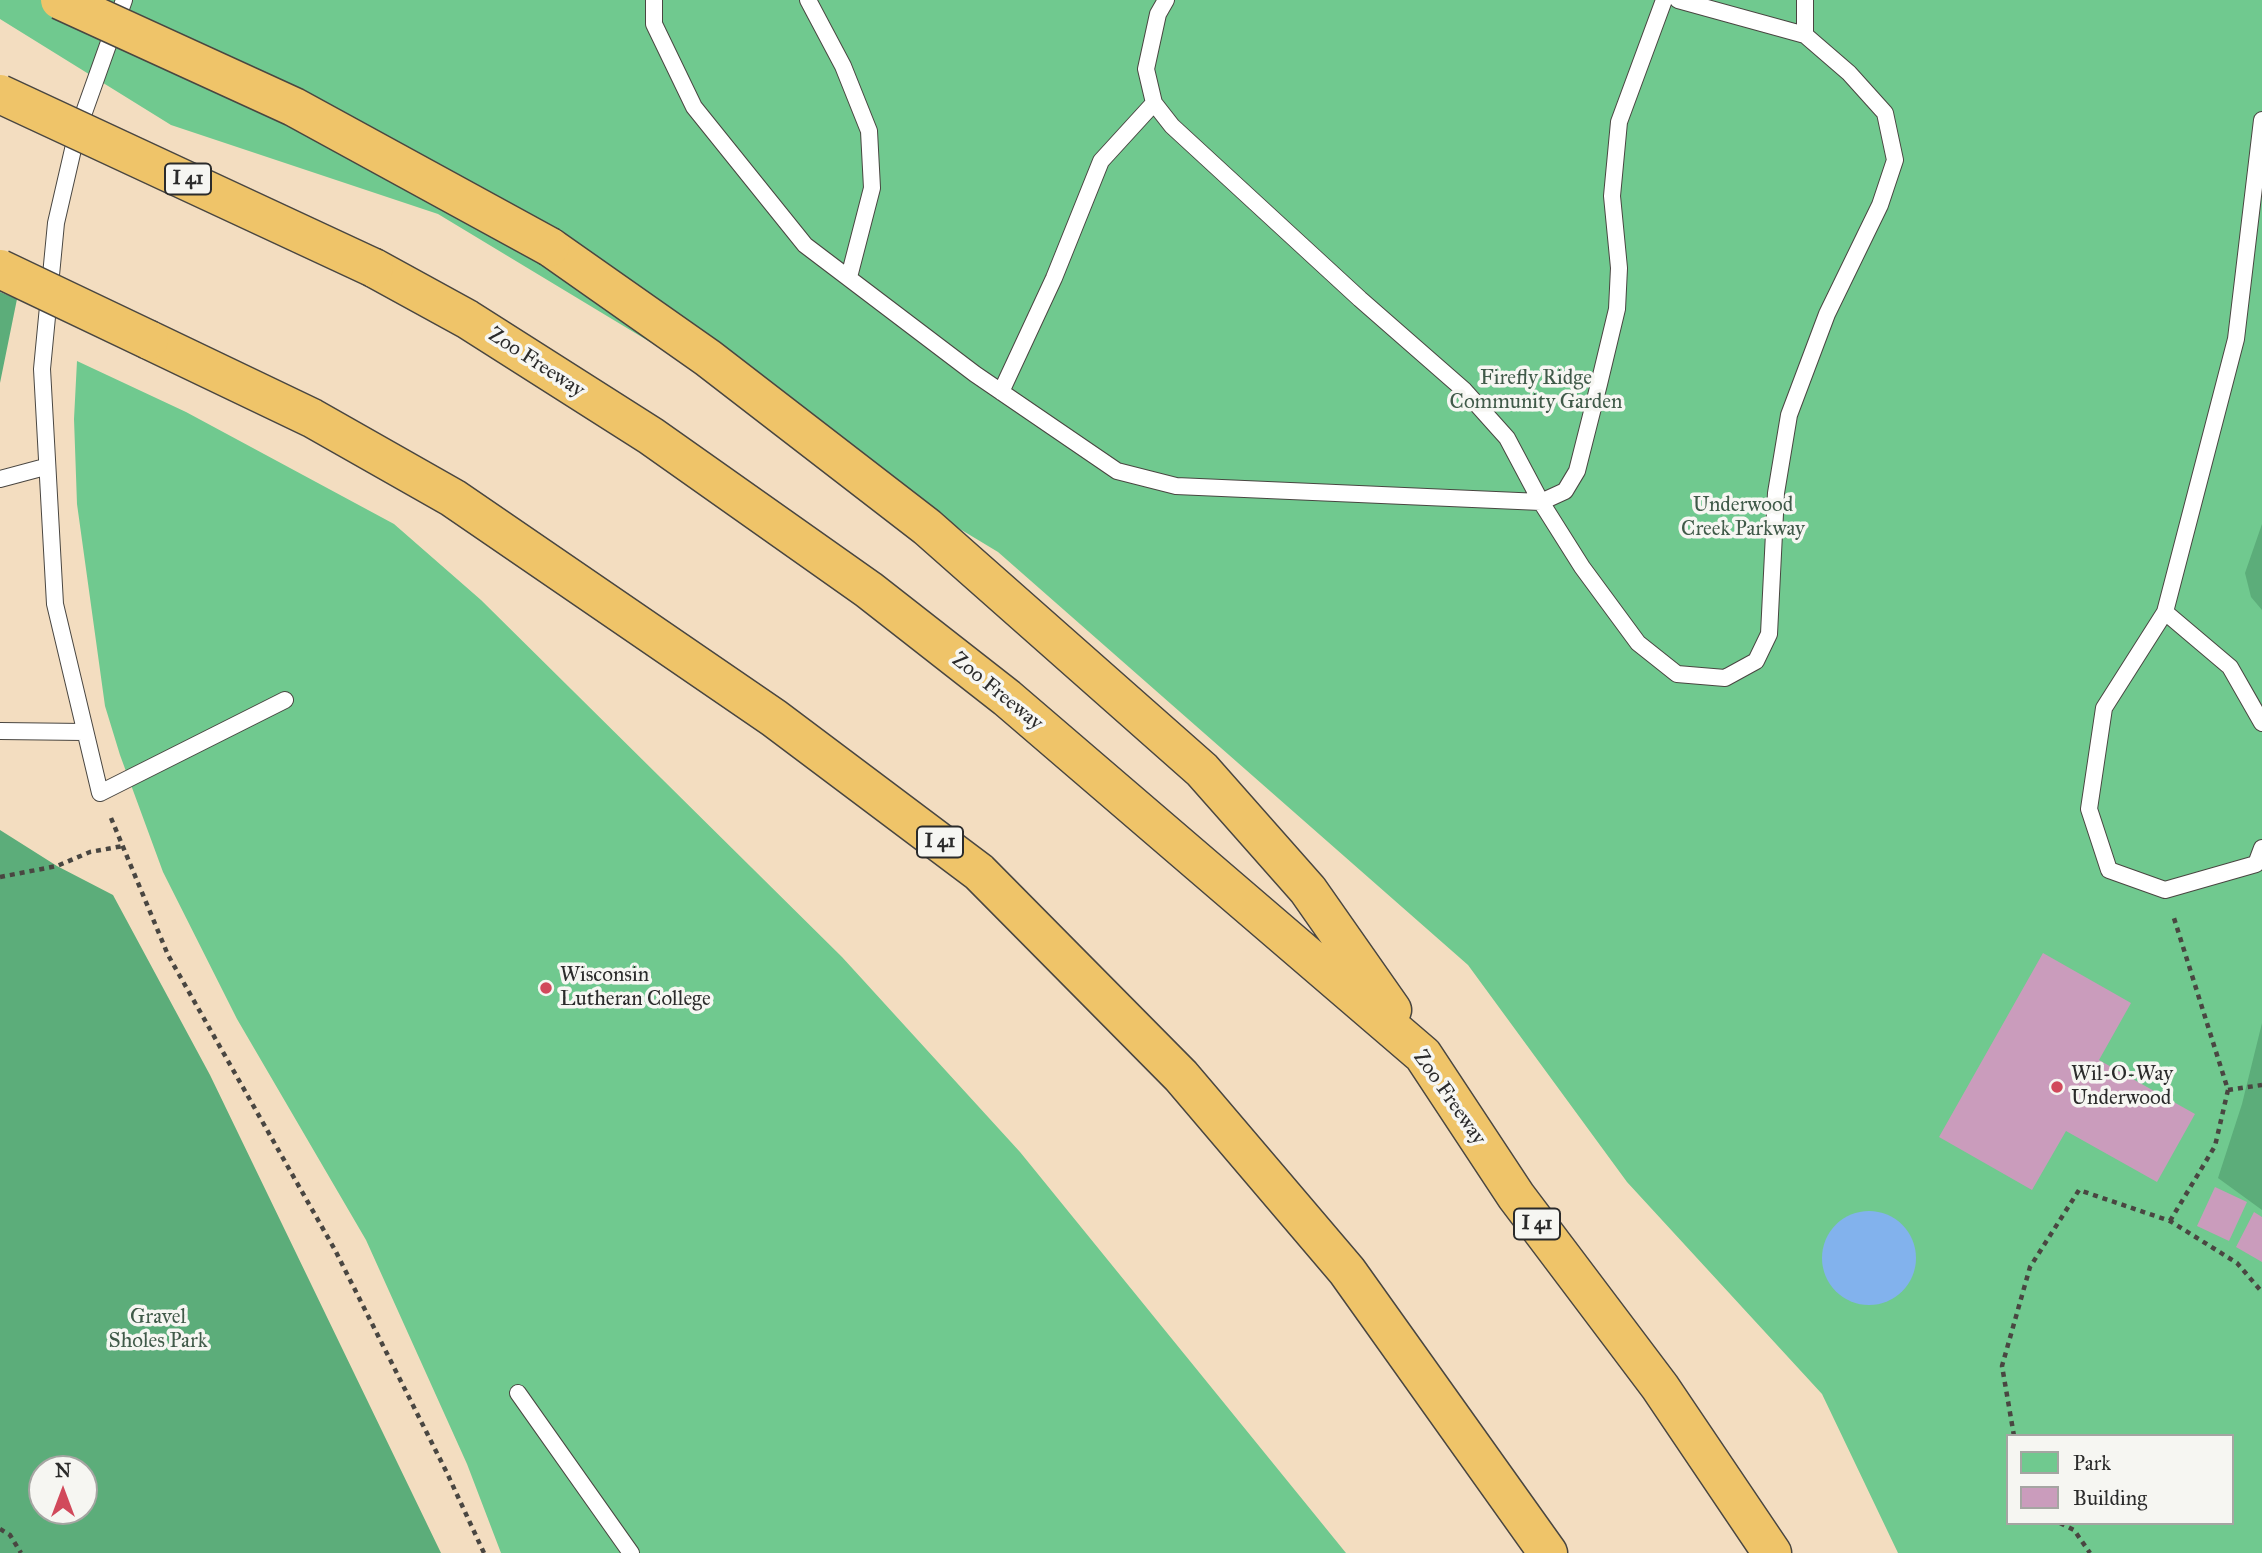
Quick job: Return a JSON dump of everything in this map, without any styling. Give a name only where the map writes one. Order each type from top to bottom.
[{"type":"highway","points":[[60,0],[294,107],[550,247],[708,358],[927,527],[1202,770],[1308,890],[1423,1055]]},
{"type":"highway","name":"Zoo Freeway","points":[[0,94],[374,268],[467,319],[651,436],[869,590],[1007,698],[1423,1055],[1516,1196],[1660,1387],[1772,1553]]},
{"type":"highway","name":"I 41","points":[[0,269],[312,418],[453,498],[774,718],[979,872],[1181,1076],[1347,1271],[1548,1553]]},
{"type":"lane","points":[[124,0],[77,132],[56,223],[42,369],[45,467],[55,604],[100,793],[285,699]]},
{"type":"lane","points":[[654,0],[654,24],[694,107],[805,245],[1001,391],[1117,471],[1176,486],[1541,502],[1565,491],[1577,471],[1596,396],[1617,309],[1619,268],[1612,196],[1619,122],[1664,0]]},
{"type":"lane","points":[[808,0],[843,66],[869,131],[872,188],[849,277]]},
{"type":"lane","points":[[1166,0],[1158,14],[1146,69],[1154,103],[1172,126],[1360,299],[1464,390],[1507,438],[1541,502],[1583,567],[1638,643],[1677,674],[1725,678],[1756,662],[1769,634],[1776,493],[1789,415],[1827,314],[1880,205],[1895,160],[1885,113],[1849,73],[1805,35],[1678,0]]},
{"type":"lane","points":[[1805,0],[1805,35]]},
{"type":"lane","points":[[1001,391],[1054,278],[1101,162],[1154,103]]},
{"type":"lane","points":[[2262,120],[2236,339],[2165,612],[2104,708],[2089,809],[2109,870],[2165,890],[2256,864],[2262,848]]},
{"type":"lane","points":[[0,479],[45,467]]},
{"type":"lane","points":[[2165,612],[2230,667],[2262,723]]},
{"type":"lane","points":[[0,731],[84,732]]},
{"type":"lane","points":[[518,1394],[631,1553]]},
{"type":"path","points":[[100,793],[168,955],[335,1250],[484,1553]]},
{"type":"path","points":[[0,877],[57,866],[90,852],[123,846]]},
{"type":"path","points":[[2165,890],[2228,1090],[2215,1146],[2170,1221]]},
{"type":"path","points":[[2228,1090],[2262,1085]]},
{"type":"path","points":[[2014,1434],[2002,1366],[2031,1267],[2079,1190],[2170,1221],[2237,1263],[2262,1292]]},
{"type":"path","points":[[2064,1525],[2074,1530],[2090,1553]]},
{"type":"path","points":[[0,1529],[10,1535],[21,1553]]},
{"type":"green space","name":"Underwood Creek Parkway","points":[[0,0],[2262,0],[2262,1553],[1898,1553],[1822,1394],[1627,1182],[1468,965],[998,552],[438,214],[171,125],[0,19]]},
{"type":"green space","points":[[0,292],[17,299],[0,383]]},
{"type":"green space","name":"Wisconsin Lutheran College","points":[[77,361],[186,412],[394,524],[481,600],[842,957],[1020,1152],[1346,1553],[501,1553],[467,1464],[366,1240],[237,1019],[163,872],[120,755],[105,706],[77,504],[74,419]]},
{"type":"green space","points":[[2262,524],[2262,610],[2251,597],[2245,573]]},
{"type":"green space","name":"Gravel Sholes Park","points":[[0,830],[57,866],[113,895],[210,1075],[441,1553],[0,1553]]},
{"type":"green space","points":[[2262,1023],[2262,1210],[2218,1178],[2242,1104]]},
{"type":"water","points":[[1869,1211],[1887,1215],[1902,1225],[1912,1240],[1916,1258],[1912,1276],[1902,1291],[1887,1301],[1869,1305],[1851,1301],[1836,1291],[1826,1276],[1822,1258],[1826,1240],[1836,1225],[1851,1215]]},
{"type":"building","name":"Wil-O-Way Underwood","points":[[2043,953],[2131,1003],[2099,1060],[2195,1114],[2157,1182],[2066,1131],[2032,1190],[1939,1137]]},
{"type":"building","points":[[2215,1187],[2247,1202],[2229,1241],[2197,1226]]},
{"type":"building","points":[[2254,1212],[2262,1217],[2262,1262],[2236,1247]]},
{"type":"place","name":"Wisconsin Lutheran College","points":[[546,988]]},
{"type":"place","name":"Wil-O-Way Underwood","points":[[2057,1087]]},
{"type":"park label","name":"Firefly Ridge Community Garden","points":[[1536,391]]}]
